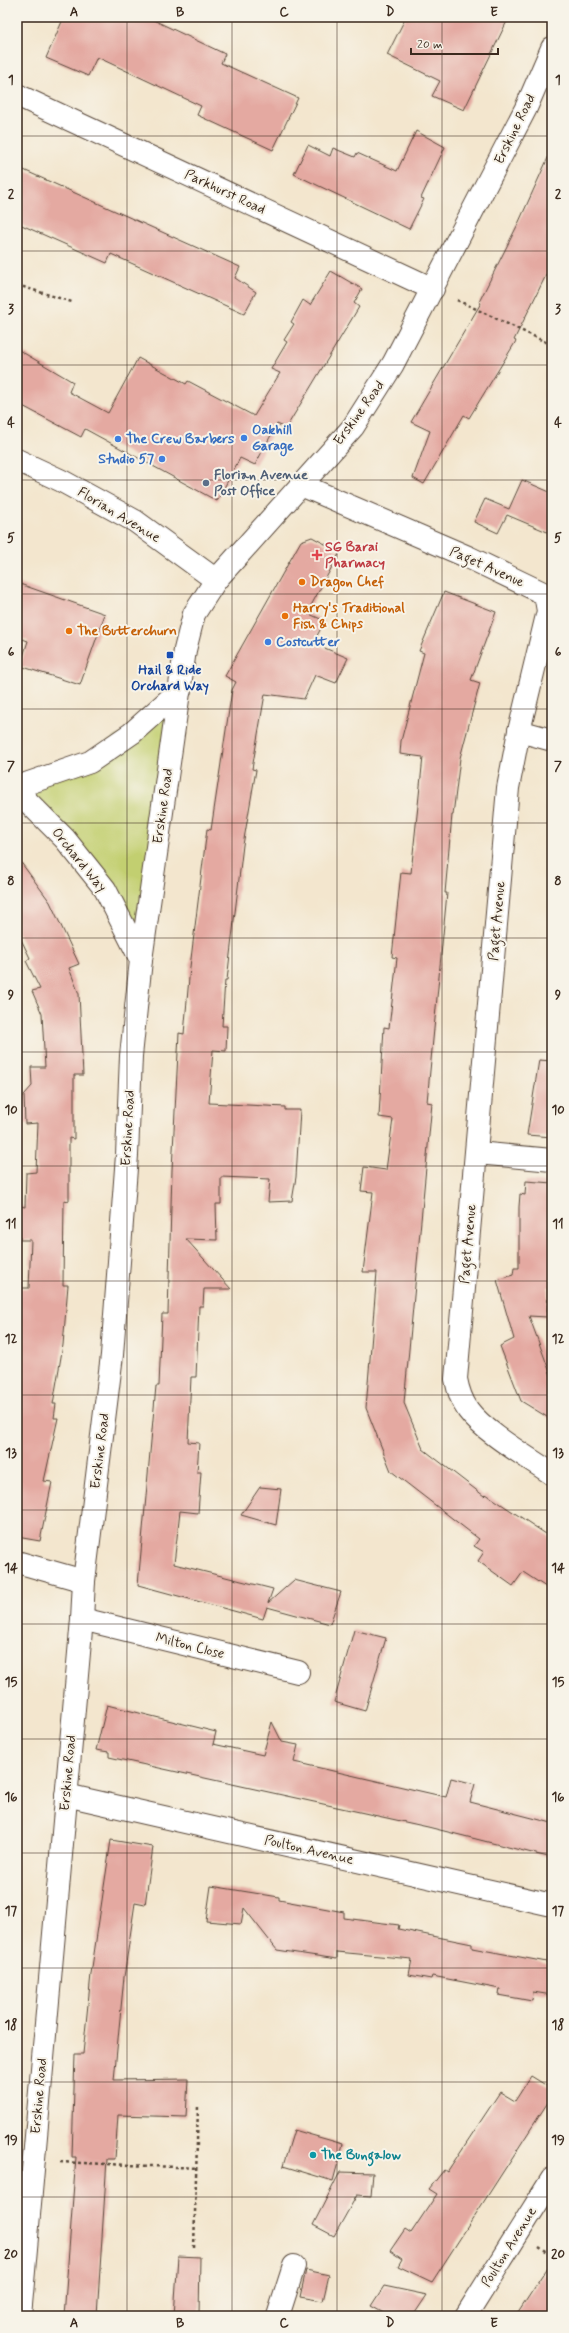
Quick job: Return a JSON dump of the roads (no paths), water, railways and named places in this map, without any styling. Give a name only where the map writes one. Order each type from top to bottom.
[{"type":"street","name":"Erskine Road","points":[[20,2316],[22,2240],[33,2160],[82,1619],[84,1581],[112,1354],[131,1056],[141,960],[185,650],[194,614],[216,580],[352,427],[393,364],[526,108],[552,48]]},
{"type":"street","name":"Parkhurst Road","points":[[17,96],[433,289]]},
{"type":"street","name":"Florian Avenue","points":[[17,460],[62,481],[135,521],[216,580]]},
{"type":"street","name":"Paget Avenue","points":[[301,486],[468,558],[545,594],[548,611],[519,731],[508,788],[456,1379],[459,1395],[469,1411],[486,1428],[552,1474]]},
{"type":"street","points":[[17,787],[90,762],[132,733],[180,690]]},
{"type":"street","points":[[519,731],[552,740]]},
{"type":"street","name":"Orchard Way","points":[[17,791],[65,839],[105,889],[141,960]]},
{"type":"street","points":[[477,1153],[552,1160]]},
{"type":"street","points":[[17,1562],[84,1581]]},
{"type":"street","name":"Milton Close","points":[[82,1619],[298,1672]]},
{"type":"street","name":"Poulton Avenue","points":[[66,1795],[552,1905]]},
{"type":"street","name":"Poulton Avenue","points":[[466,2316],[552,2179]]},
{"type":"street","points":[[278,2316],[294,2266]]},
{"type":"place","name":"Oakhill Garage","points":[[244,438]]},
{"type":"place","name":"The Crew Barbers","points":[[118,439]]},
{"type":"place","name":"Studio 57","points":[[162,459]]},
{"type":"place","name":"Florian Avenue Post Office","points":[[206,483]]},
{"type":"place","name":"SG Barai Pharmacy","points":[[317,555]]},
{"type":"place","name":"Dragon Chef","points":[[302,582]]},
{"type":"place","name":"Harry's Traditional Fish & Chips","points":[[285,616]]},
{"type":"place","name":"The Butterchurn","points":[[69,631]]},
{"type":"place","name":"Costcutter","points":[[268,642]]},
{"type":"place","name":"Hail & Ride Orchard Way","points":[[170,655]]},
{"type":"place","name":"The Bungalow","points":[[313,2155]]}]
